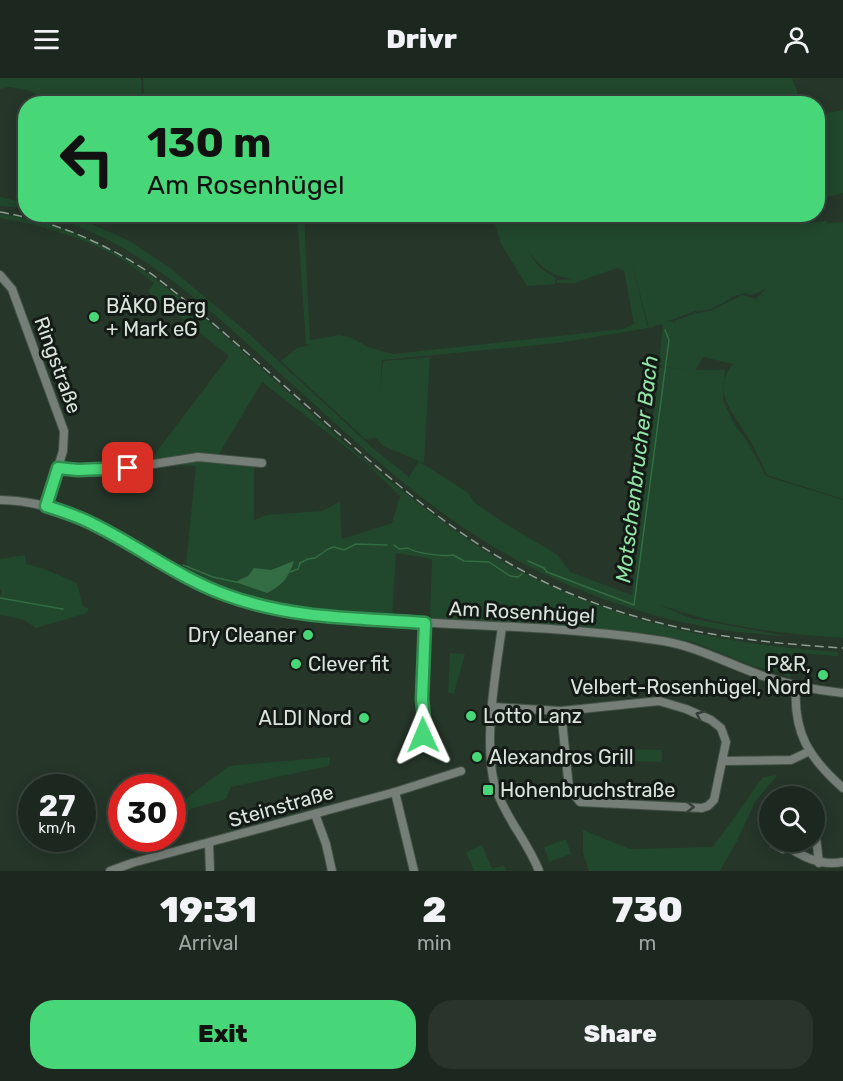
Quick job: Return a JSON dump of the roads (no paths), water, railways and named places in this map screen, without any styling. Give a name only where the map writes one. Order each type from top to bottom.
[{"type":"street","name":"Ringstraße","points":[[0,275],[12,289],[64,431],[65,443],[46,506]]},
{"type":"street","points":[[58,468],[78,470],[128,468],[198,457],[262,463]]},
{"type":"street","name":"Am Rosenhügel","points":[[0,500],[46,506],[91,523],[203,585],[254,604],[284,612],[336,619],[626,636],[681,644],[755,673],[796,686],[843,693]]},
{"type":"street","points":[[423,735],[425,729],[422,699],[425,623]]},
{"type":"street","points":[[502,627],[490,752],[496,788],[506,813],[539,871]]},
{"type":"street","points":[[796,686],[796,717],[810,752],[822,768],[843,788]]},
{"type":"street","points":[[493,707],[561,711],[659,701],[686,709],[711,720],[721,728],[726,742],[714,800],[702,808],[579,802],[569,788],[561,711]]},
{"type":"street","points":[[723,761],[791,760],[810,752]]},
{"type":"street","name":"Steinstraße","points":[[110,871],[132,862],[395,792],[461,771]]},
{"type":"street","points":[[395,792],[414,871]]},
{"type":"street","points":[[315,814],[326,844],[332,871]]},
{"type":"street","points":[[209,843],[210,871]]},
{"type":"street","points":[[801,852],[819,863],[843,862]]},
{"type":"street","points":[[818,852],[819,863]]},
{"type":"waterway","name":"Motschenbrucher Bach","points":[[528,561],[544,568],[547,572],[634,605],[669,340],[665,330]]},
{"type":"waterway","name":"Motschenbrucher Bach","points":[[290,572],[298,569],[300,563],[315,558],[334,547],[344,550],[356,544],[387,545]]},
{"type":"waterway","name":"Motschenbrucher Bach","points":[[394,545],[399,549],[408,548],[430,554],[453,555],[464,561],[489,562],[510,576],[518,577],[522,574]]},
{"type":"waterway","name":"Motschenbrucher Bach","points":[[183,565],[213,577],[236,582]]},
{"type":"waterway","name":"Motschenbrucher Bach","points":[[0,598],[63,609]]},
{"type":"railway","points":[[0,212],[18,215]]},
{"type":"railway","points":[[41,222],[80,235],[117,253],[153,275],[227,335],[424,506],[479,545],[538,579],[603,606],[670,626],[738,638],[843,648]]},
{"type":"place","name":"BÄKO Berg + Mark eG","points":[[94,317]]},
{"type":"place","name":"Dry Cleaner","points":[[308,635]]},
{"type":"place","name":"Clever fit","points":[[296,664]]},
{"type":"place","name":"P&R, Velbert-Rosenhügel, Nord","points":[[823,675]]},
{"type":"place","name":"Lotto Lanz","points":[[471,716]]},
{"type":"place","name":"ALDI Nord","points":[[364,718]]},
{"type":"place","name":"Alexandros Grill","points":[[477,757]]},
{"type":"place","name":"Hohenbruchstraße","points":[[488,790]]}]
